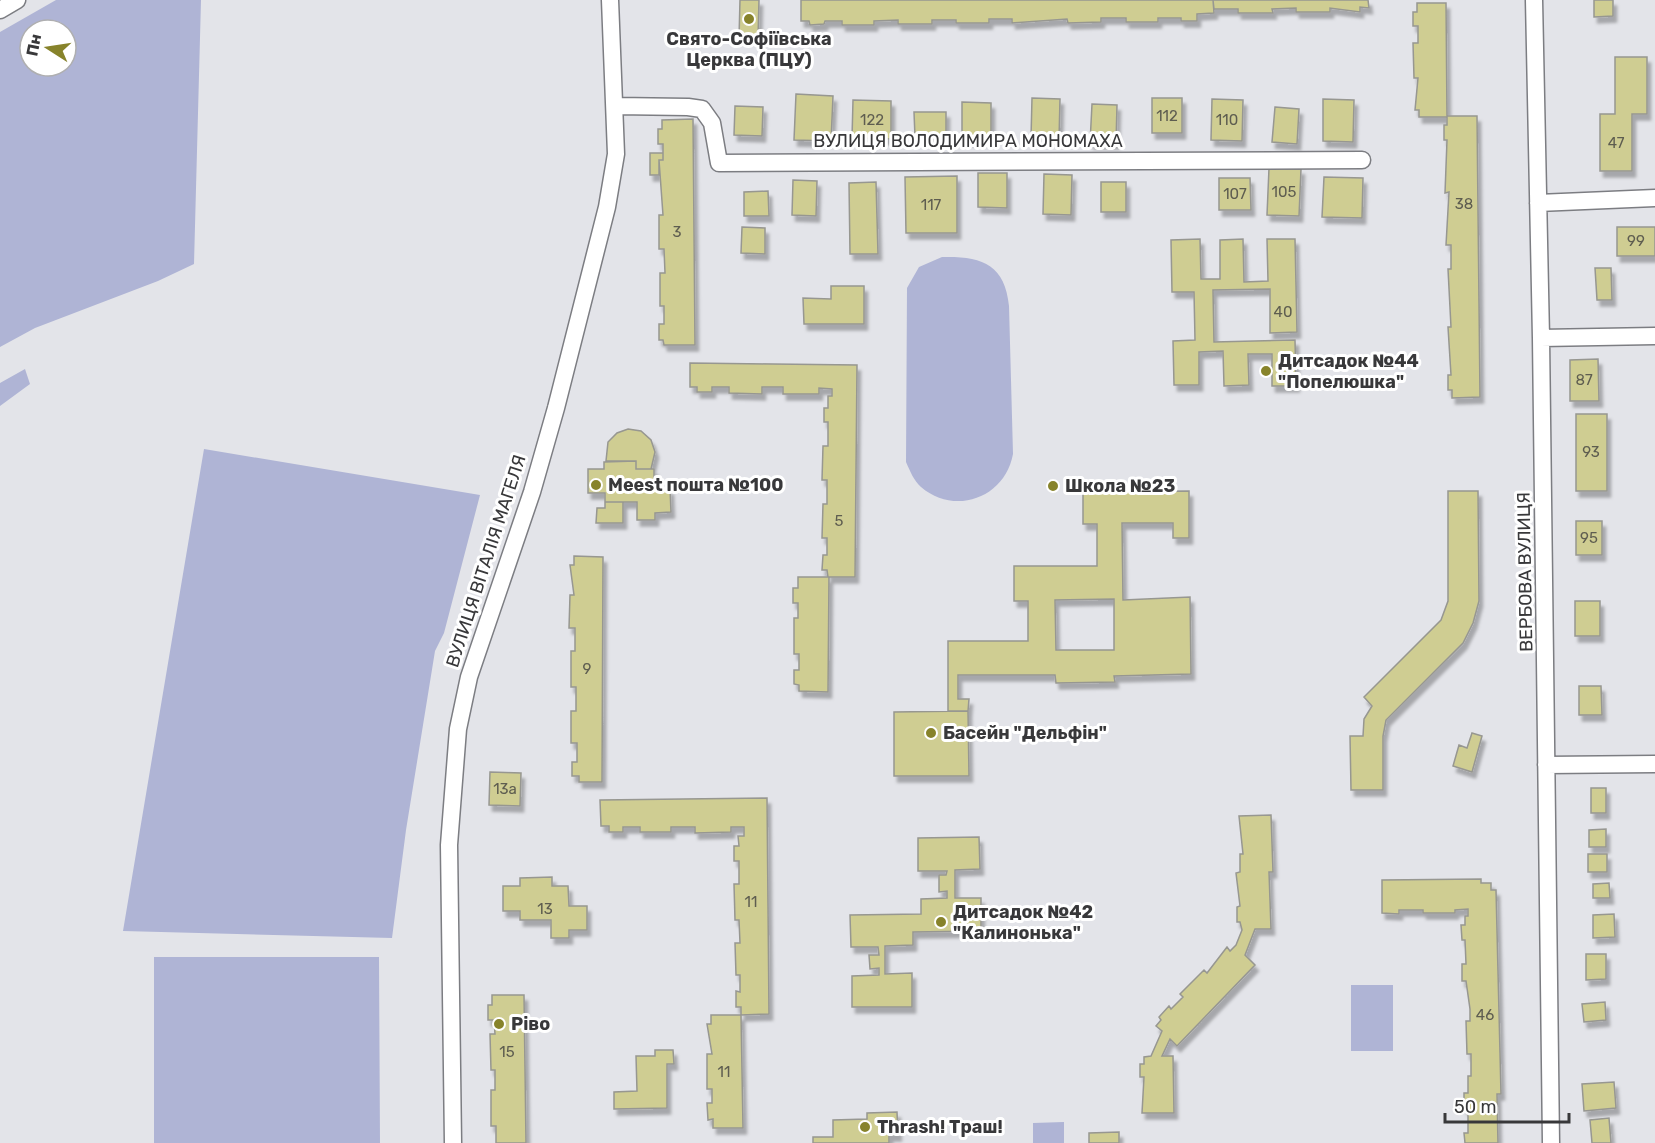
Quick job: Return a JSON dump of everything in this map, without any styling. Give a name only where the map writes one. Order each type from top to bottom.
[{"type":"street","points":[[0,10],[17,0]]},
{"type":"street","name":"ВУЛИЦЯ ВІТАЛІЯ МАГЕЛЯ","points":[[453,1143],[449,845],[458,729],[469,677],[532,492],[556,408],[607,207],[616,154],[616,106],[610,0]]},
{"type":"street","name":"ВЕРБОВА ВУЛИЦЯ","points":[[1534,0],[1542,338],[1551,1143]]},
{"type":"street","name":"ВУЛИЦЯ ВОЛОДИМИРА МОНОМАХА","points":[[616,106],[702,109],[712,123],[719,163],[1362,160]]},
{"type":"street","points":[[1538,203],[1655,198]]},
{"type":"street","points":[[1542,338],[1655,336]]},
{"type":"street","points":[[1546,765],[1655,764]]},
{"type":"shaded area","points":[[56,0],[201,0],[194,264],[158,281],[35,328],[0,347],[0,32],[18,22],[18,78],[78,78],[78,18],[24,18]]},
{"type":"shaded area","points":[[942,257],[968,258],[989,265],[1002,280],[1009,306],[1013,454],[1000,482],[977,498],[963,501],[934,496],[914,479],[906,462],[907,288],[919,267]]},
{"type":"shaded area","points":[[25,369],[30,384],[0,406],[0,383]]},
{"type":"shaded area","points":[[204,449],[480,495],[444,633],[435,651],[406,830],[392,938],[123,931]]},
{"type":"shaded area","points":[[154,957],[379,957],[380,1143],[154,1143]]},
{"type":"shaded area","points":[[1351,985],[1393,985],[1393,1051],[1351,1051]]},
{"type":"shaded area","points":[[1064,1122],[1064,1143],[1033,1143],[1033,1123]]},
{"type":"building","name":"Свято-Софіївська Церква (ПЦУ)","points":[[740,0],[759,0],[758,38],[739,38]]},
{"type":"building","points":[[801,0],[1213,0],[1214,13],[1197,14],[1197,21],[1158,18],[1158,22],[1126,22],[1126,18],[1101,18],[1101,22],[1068,23],[1067,19],[1012,23],[1012,19],[989,19],[989,23],[932,20],[932,24],[898,24],[898,20],[874,21],[874,25],[842,25],[842,21],[825,21],[824,24],[810,25],[809,21],[801,21]]},
{"type":"building","points":[[1213,0],[1368,0],[1369,8],[1360,7],[1360,12],[1330,8],[1330,12],[1296,12],[1296,8],[1272,9],[1273,13],[1238,13],[1238,9],[1214,9]]},
{"type":"building","points":[[1594,0],[1613,0],[1613,16],[1594,17]]},
{"type":"building","points":[[1417,3],[1446,3],[1447,116],[1477,116],[1480,397],[1452,398],[1452,390],[1448,390],[1448,375],[1451,375],[1448,269],[1451,269],[1451,245],[1446,245],[1449,192],[1445,193],[1447,140],[1444,140],[1444,125],[1447,125],[1447,117],[1419,117],[1419,110],[1415,110],[1418,78],[1414,78],[1413,43],[1418,43],[1418,26],[1413,26],[1413,12],[1417,12]]},
{"type":"building","points":[[1615,57],[1647,57],[1647,114],[1632,114],[1632,171],[1600,171],[1600,114],[1615,114]]},
{"type":"building","points":[[796,94],[833,96],[831,141],[794,140]]},
{"type":"building","points":[[1032,98],[1060,99],[1059,139],[1031,138]]},
{"type":"building","points":[[1152,98],[1182,98],[1182,133],[1152,133]]},
{"type":"building","points":[[1212,99],[1243,100],[1242,141],[1211,140]]},
{"type":"building","points":[[1323,99],[1354,100],[1353,142],[1323,141]]},
{"type":"building","points":[[853,100],[891,101],[891,139],[852,138]]},
{"type":"building","points":[[962,102],[991,103],[991,140],[962,140]]},
{"type":"building","points":[[1092,104],[1117,105],[1116,143],[1090,143]]},
{"type":"building","points":[[735,106],[763,107],[762,136],[734,135]]},
{"type":"building","points":[[1275,107],[1299,109],[1297,144],[1272,142]]},
{"type":"building","points":[[914,112],[946,112],[946,136],[915,137]]},
{"type":"building","points":[[693,119],[695,345],[664,345],[663,340],[659,340],[659,324],[664,324],[664,306],[660,306],[660,273],[665,273],[664,249],[659,249],[659,215],[663,215],[659,160],[663,160],[663,144],[658,144],[658,129],[662,129],[662,120]]},
{"type":"building","points":[[650,153],[663,153],[663,160],[659,160],[659,175],[650,175]]},
{"type":"building","points":[[1269,168],[1301,169],[1299,216],[1267,215]]},
{"type":"building","points":[[978,173],[1007,173],[1007,208],[978,207]]},
{"type":"building","points":[[1044,174],[1072,175],[1071,215],[1043,214]]},
{"type":"building","points":[[957,176],[957,233],[906,233],[905,177]]},
{"type":"building","points":[[1324,177],[1363,178],[1362,218],[1322,217]]},
{"type":"building","points":[[1219,178],[1250,178],[1251,210],[1219,210]]},
{"type":"building","points":[[793,180],[817,181],[816,216],[792,215]]},
{"type":"building","points":[[876,182],[878,254],[850,254],[849,183]]},
{"type":"building","points":[[1101,182],[1126,182],[1126,212],[1101,212]]},
{"type":"building","points":[[768,191],[769,216],[744,216],[744,192]]},
{"type":"building","points":[[742,227],[765,228],[765,254],[741,253]]},
{"type":"building","points":[[1617,227],[1655,227],[1655,256],[1617,256]]},
{"type":"building","points":[[1200,239],[1201,279],[1220,279],[1220,240],[1243,239],[1244,282],[1268,281],[1267,239],[1295,239],[1297,332],[1270,333],[1270,289],[1213,290],[1214,342],[1295,340],[1296,386],[1272,386],[1272,354],[1248,354],[1249,385],[1224,386],[1223,351],[1199,352],[1199,385],[1174,385],[1173,341],[1195,340],[1194,292],[1172,292],[1171,240]]},
{"type":"building","points":[[1595,268],[1611,268],[1612,300],[1597,300]]},
{"type":"building","points":[[831,286],[864,286],[864,324],[804,324],[803,298],[831,299]]},
{"type":"building","points":[[1598,359],[1599,401],[1570,401],[1570,360]]},
{"type":"building","points":[[690,363],[857,365],[855,577],[829,577],[828,692],[799,691],[799,685],[794,684],[794,670],[799,670],[799,654],[794,654],[794,618],[798,618],[798,603],[793,603],[793,588],[798,588],[798,577],[828,577],[827,570],[822,570],[823,555],[827,555],[827,538],[822,538],[823,504],[827,504],[827,480],[822,480],[823,446],[828,446],[828,422],[824,422],[824,408],[828,408],[828,396],[832,396],[832,389],[819,388],[819,394],[783,394],[783,387],[762,387],[762,394],[729,393],[729,387],[712,387],[712,392],[697,392],[697,387],[690,387]]},
{"type":"building","points":[[1576,414],[1607,414],[1607,491],[1576,491]]},
{"type":"building","points":[[628,429],[641,431],[651,440],[655,452],[651,469],[636,469],[636,461],[606,461],[608,442],[617,433]]},
{"type":"building","points":[[636,461],[636,469],[654,469],[654,489],[670,489],[671,512],[655,513],[655,520],[637,520],[637,502],[605,502],[605,493],[588,493],[588,469],[604,469],[604,462]]},
{"type":"building","points":[[1189,491],[1189,538],[1173,538],[1173,523],[1122,523],[1123,600],[1190,597],[1191,674],[1114,676],[1115,682],[1056,683],[1055,675],[958,675],[958,699],[969,699],[968,711],[948,711],[948,641],[1028,641],[1028,601],[1014,601],[1014,566],[1097,566],[1097,524],[1083,524],[1083,492]],"holes":[[[1114,599],[1114,650],[1056,650],[1055,600]]]},
{"type":"building","points":[[1448,491],[1478,491],[1479,601],[1473,623],[1463,643],[1386,720],[1383,736],[1383,790],[1351,790],[1350,736],[1363,736],[1364,719],[1372,706],[1364,697],[1441,620],[1448,601]]},
{"type":"building","points":[[605,502],[623,502],[623,523],[596,523],[597,508],[605,508]]},
{"type":"building","points":[[1576,521],[1602,521],[1602,555],[1576,555]]},
{"type":"building","points":[[574,556],[603,557],[602,782],[579,782],[579,776],[572,776],[572,762],[577,762],[577,743],[571,743],[571,711],[576,711],[576,687],[571,687],[571,651],[575,651],[575,628],[569,628],[570,595],[574,595],[570,565],[574,565]]},
{"type":"building","points":[[1575,601],[1600,601],[1600,636],[1575,636]]},
{"type":"building","points":[[1579,686],[1601,686],[1602,715],[1579,715]]},
{"type":"building","name":"Басейн \"Дельфін\"","points":[[968,711],[969,776],[894,776],[894,712]]},
{"type":"building","points":[[1472,733],[1482,736],[1472,772],[1453,766],[1459,745],[1467,748]]},
{"type":"building","points":[[490,772],[521,773],[520,806],[489,805]]},
{"type":"building","points":[[1591,788],[1606,788],[1606,813],[1591,813]]},
{"type":"building","points":[[767,798],[769,1014],[741,1015],[741,1007],[736,1007],[736,991],[740,992],[740,975],[736,975],[735,943],[740,943],[739,920],[735,920],[734,884],[739,884],[739,861],[734,861],[734,846],[739,846],[738,836],[744,836],[744,827],[731,827],[731,832],[695,833],[695,827],[671,827],[671,832],[640,832],[640,827],[623,827],[623,832],[609,832],[609,826],[601,826],[600,800]]},
{"type":"building","points":[[1271,815],[1273,872],[1269,872],[1271,929],[1255,929],[1245,955],[1255,965],[1177,1046],[1170,1039],[1162,1056],[1173,1056],[1174,1113],[1142,1113],[1144,1077],[1140,1077],[1140,1064],[1144,1064],[1144,1057],[1151,1056],[1162,1031],[1156,1026],[1161,1020],[1159,1017],[1169,1006],[1171,1009],[1183,997],[1180,994],[1204,970],[1207,973],[1227,947],[1230,951],[1236,945],[1242,930],[1240,922],[1237,922],[1237,907],[1240,906],[1236,873],[1240,872],[1240,854],[1243,854],[1239,816]]},
{"type":"building","points":[[1606,829],[1606,847],[1589,847],[1589,830]]},
{"type":"building","points":[[979,837],[980,869],[955,870],[955,898],[981,898],[981,931],[913,932],[913,945],[885,946],[885,974],[912,973],[912,1007],[852,1007],[852,976],[879,975],[879,968],[870,969],[869,955],[879,955],[878,947],[851,947],[850,915],[921,914],[921,899],[947,898],[947,891],[939,892],[939,875],[946,875],[947,871],[918,871],[918,838]]},
{"type":"building","points":[[1588,854],[1607,854],[1607,872],[1588,872]]},
{"type":"building","points":[[552,877],[552,886],[568,886],[569,906],[587,906],[587,930],[569,930],[569,938],[551,938],[551,920],[520,920],[520,911],[503,911],[503,886],[520,886],[520,878]]},
{"type":"building","points":[[1481,879],[1481,883],[1491,883],[1491,890],[1496,890],[1501,1094],[1497,1094],[1498,1143],[1465,1143],[1464,1133],[1468,1133],[1468,1109],[1464,1109],[1464,1093],[1468,1093],[1471,1054],[1467,1054],[1466,1021],[1470,1021],[1470,1009],[1466,981],[1462,981],[1462,964],[1466,964],[1465,940],[1462,940],[1461,925],[1465,925],[1468,909],[1455,910],[1455,913],[1399,910],[1399,914],[1382,913],[1382,880]]},
{"type":"building","points":[[1609,883],[1610,898],[1593,898],[1593,884]]},
{"type":"building","points":[[1614,914],[1615,937],[1593,938],[1593,915]]},
{"type":"building","points":[[1586,954],[1606,954],[1606,979],[1586,980]]},
{"type":"building","points":[[492,995],[524,995],[526,1143],[496,1143],[496,1126],[491,1126],[491,1090],[495,1090],[495,1070],[491,1070],[490,1034],[495,1034],[494,1020],[488,1020],[488,1005],[492,1005]]},
{"type":"building","points":[[1605,1002],[1606,1020],[1584,1022],[1582,1004]]},
{"type":"building","points":[[711,1015],[741,1015],[743,1128],[713,1128],[713,1119],[708,1120],[707,1103],[712,1103],[712,1089],[707,1089],[707,1054],[712,1054],[707,1024],[711,1024]]},
{"type":"building","points":[[655,1050],[673,1050],[674,1064],[667,1064],[667,1108],[614,1109],[614,1092],[637,1091],[636,1056],[655,1056]]},
{"type":"building","points":[[1614,1082],[1616,1108],[1584,1111],[1582,1084]]},
{"type":"building","name":"Thrash! Траш!","points":[[897,1112],[898,1135],[889,1135],[889,1143],[813,1143],[813,1137],[833,1137],[833,1120],[867,1119],[867,1113]]},
{"type":"building","points":[[1609,1118],[1611,1143],[1592,1143],[1590,1120]]},
{"type":"building","points":[[1119,1132],[1119,1143],[1089,1143],[1089,1133]]},
{"type":"place","name":"Свято-Софіївська Церква (ПЦУ)","points":[[749,19]]},
{"type":"place","name":"Дитсадок №44 \"Попелюшка\"","points":[[1266,371]]},
{"type":"place","name":"Meest пошта №100","points":[[596,485]]},
{"type":"place","name":"Школа №23","points":[[1053,486]]},
{"type":"place","name":"Басейн \"Дельфін\"","points":[[931,733]]},
{"type":"place","name":"Дитсадок №42 \"Калинонька\"","points":[[941,922]]},
{"type":"place","name":"Ріво","points":[[499,1024]]},
{"type":"place","name":"Thrash! Траш!","points":[[865,1127]]}]
